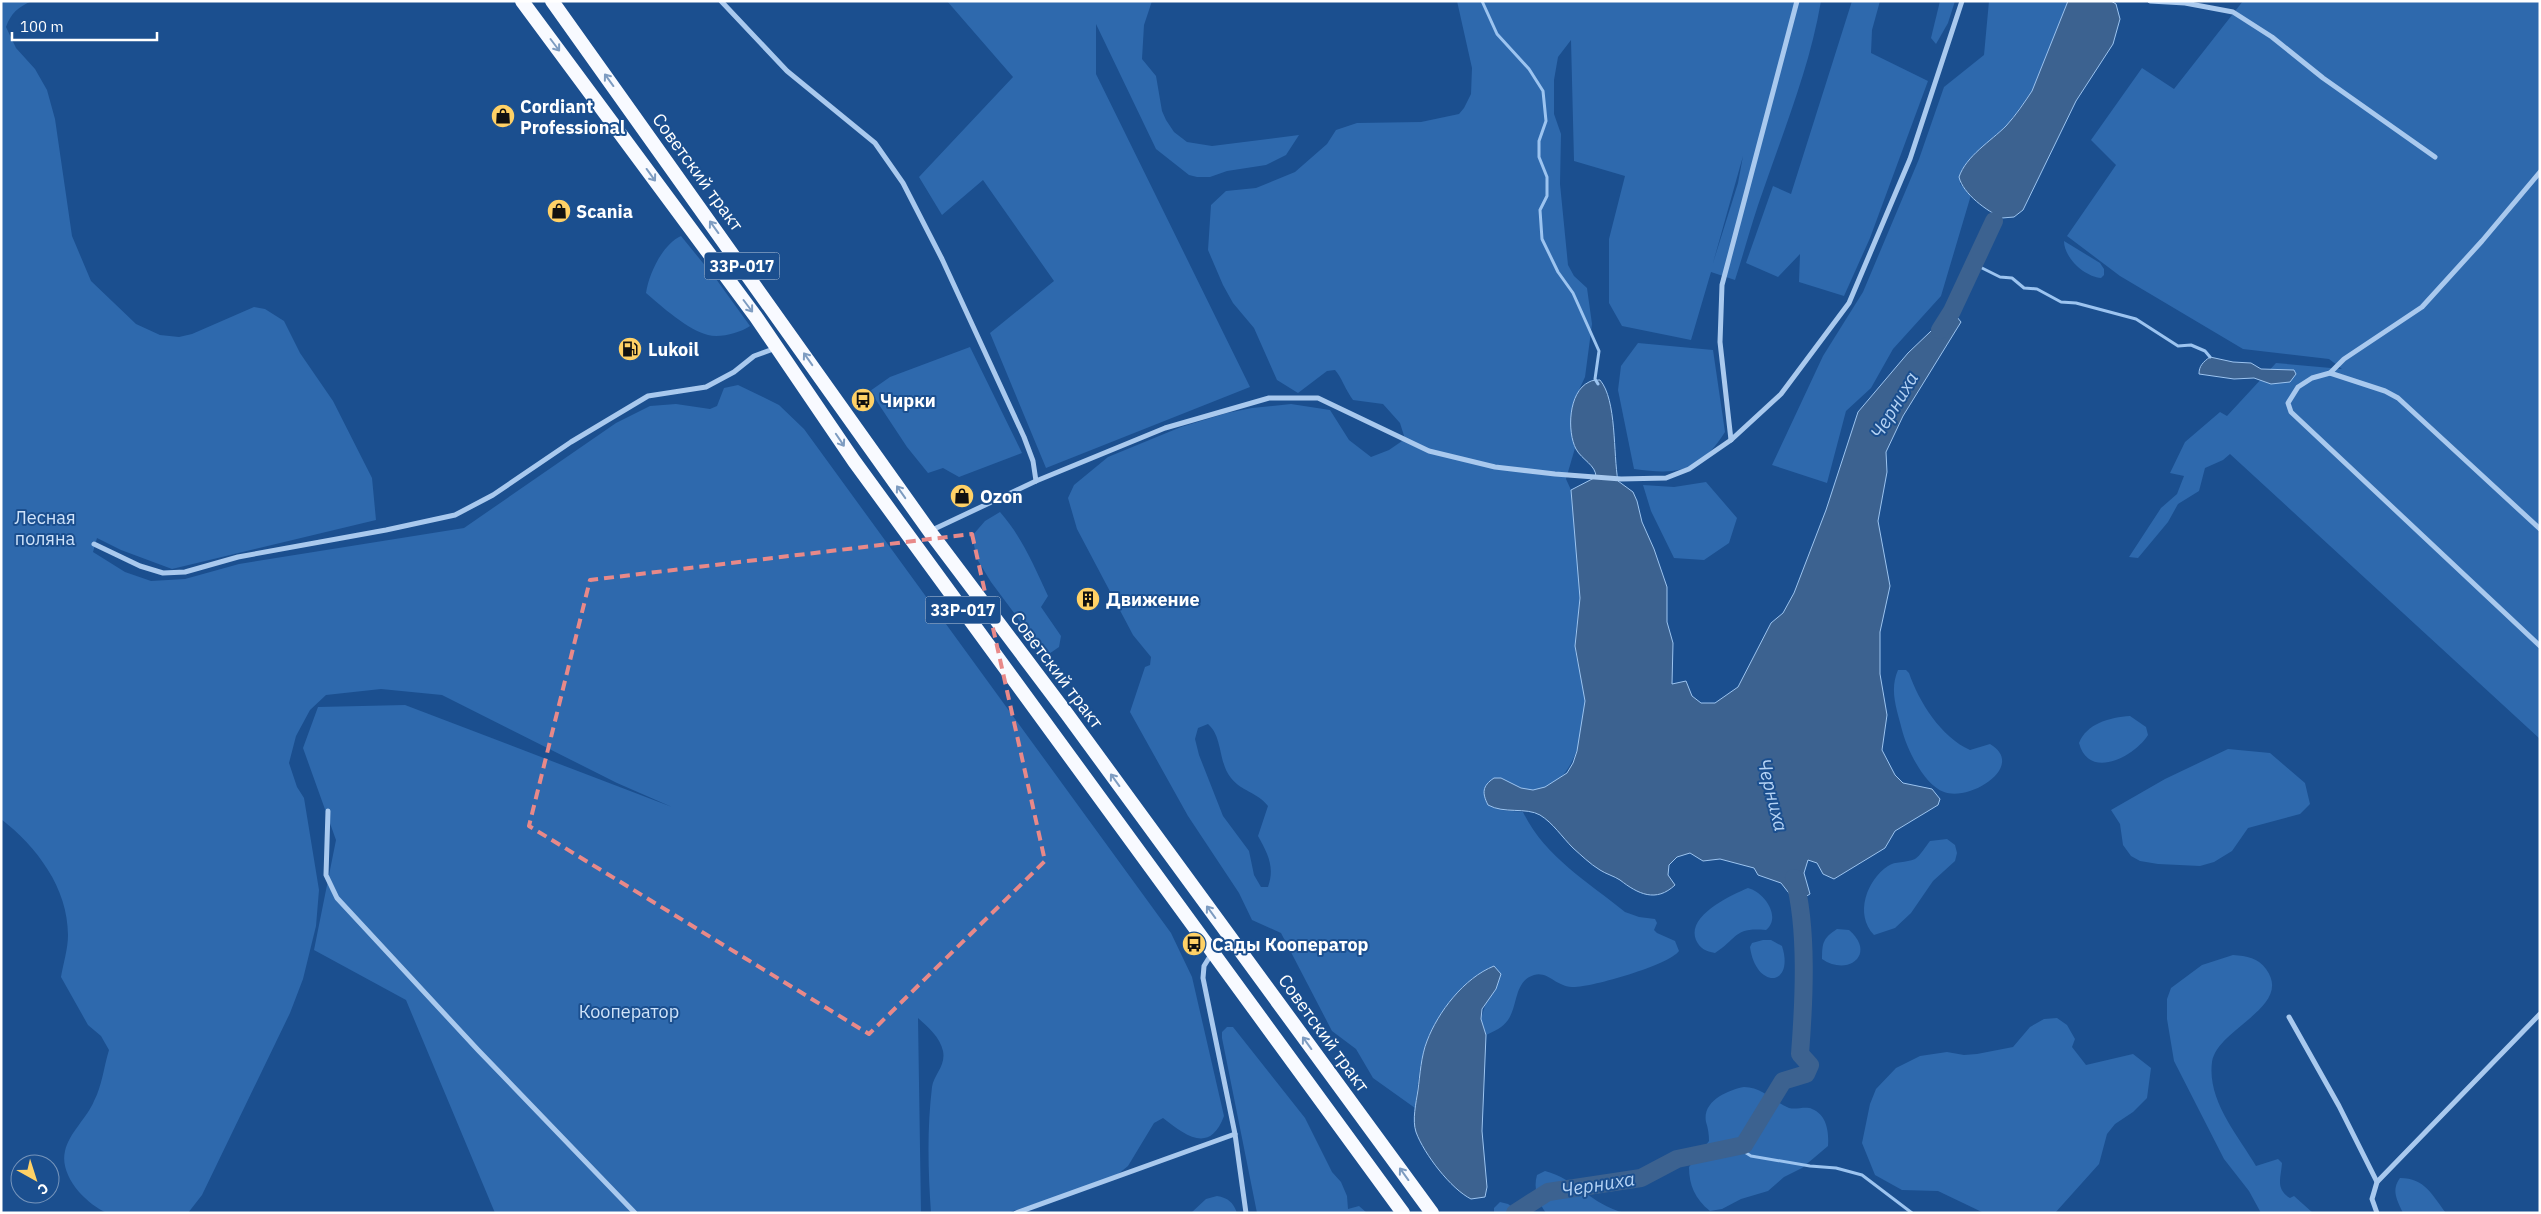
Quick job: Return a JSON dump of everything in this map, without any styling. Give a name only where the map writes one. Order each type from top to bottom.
[{"type":"highway","name":"Советский тракт","points":[[552,1],[930,532],[1067,714],[1432,1213]]},
{"type":"highway","name":"33Р-017","points":[[523,4],[608,115],[777,348],[854,461],[1213,950],[1403,1213]]},
{"type":"street","points":[[721,1],[787,71],[875,143],[903,183],[942,259],[1024,437],[1033,461],[1036,481]]},
{"type":"street","points":[[1731,440],[1720,342],[1722,284],[1797,1]]},
{"type":"street","points":[[930,532],[1036,481],[1165,428],[1269,398],[1318,398],[1429,451],[1496,467],[1621,479],[1666,478],[1689,469],[1731,440],[1781,394],[1849,302],[1910,159],[1962,1]]},
{"type":"street","points":[[2150,1],[2185,3],[2233,12],[2272,37],[2323,78],[2435,157]]},
{"type":"street","points":[[2539,177],[2422,306],[2344,359],[2330,373],[2312,378],[2298,387],[2288,404],[2291,412],[2540,646]]},
{"type":"street","points":[[94,544],[140,566],[163,573],[185,572],[238,557],[386,530],[455,515],[493,495],[571,442],[648,396],[706,387],[734,372],[754,356],[777,348]]},
{"type":"street","points":[[2330,373],[2385,391],[2398,398],[2540,529]]},
{"type":"street","points":[[328,811],[326,874],[329,886],[337,898],[459,1030],[635,1213]]},
{"type":"street","points":[[1213,950],[1204,966],[1203,978],[1235,1134],[1246,1213]]},
{"type":"street","points":[[2378,1213],[2372,1199],[2377,1182],[2540,1014]]},
{"type":"street","points":[[2289,1017],[2344,1114],[2377,1182]]},
{"type":"street","points":[[1016,1213],[1235,1134]]},
{"type":"highlighted area","points":[[972,534],[1045,861],[869,1034],[529,826],[590,580]]},
{"type":"green space","points":[[1,1],[32,1],[16,11],[6,27],[16,48],[35,69],[47,90],[55,119],[72,236],[91,281],[136,324],[160,335],[179,337],[192,334],[254,307],[265,309],[284,321],[300,353],[333,401],[372,478],[376,520],[172,569],[121,550],[97,538],[93,552],[125,572],[151,581],[185,579],[239,564],[464,528],[616,423],[650,406],[676,404],[710,409],[717,406],[724,388],[738,385],[779,405],[804,429],[1171,933],[1192,977],[1224,1116],[1212,1135],[1205,1138],[1197,1138],[1180,1131],[1163,1118],[1154,1123],[1128,1166],[1112,1179],[1007,1213],[931,1213],[929,1181],[930,1103],[933,1082],[943,1061],[943,1051],[930,1029],[918,1018],[921,1213],[495,1213],[406,1000],[314,950],[336,840],[303,748],[318,707],[405,705],[672,807],[617,783],[442,695],[381,689],[326,695],[310,710],[296,736],[289,763],[297,787],[304,798],[319,890],[316,926],[303,979],[290,1013],[202,1195],[188,1213],[107,1213],[83,1196],[70,1179],[66,1170],[65,1151],[70,1138],[97,1095],[109,1050],[101,1036],[88,1025],[61,977],[68,935],[63,901],[56,885],[48,870],[27,842],[1,819]]},
{"type":"green space","points":[[947,1],[1152,1],[1144,25],[1142,59],[1156,76],[1162,111],[1174,132],[1187,142],[1212,146],[1299,135],[1286,155],[1266,165],[1227,171],[1210,177],[1189,175],[1156,149],[1096,24],[1096,74],[1250,387],[1046,468],[990,333],[1054,281],[983,180],[942,215],[919,177],[1013,77]]},
{"type":"green space","points":[[1457,1],[1821,1],[1804,73],[1756,211],[1735,280],[1711,272],[1691,340],[1622,326],[1609,303],[1609,239],[1625,176],[1574,161],[1571,40],[1558,57],[1554,80],[1554,114],[1561,134],[1560,184],[1568,265],[1574,276],[1587,288],[1592,324],[1585,377],[1573,403],[1572,433],[1575,448],[1566,479],[1571,490],[1579,569],[1580,602],[1575,645],[1585,694],[1585,714],[1579,743],[1574,758],[1567,770],[1557,781],[1546,788],[1532,790],[1520,788],[1501,778],[1501,810],[1523,812],[1543,842],[1568,867],[1625,912],[1639,917],[1655,919],[1657,923],[1654,930],[1675,941],[1679,951],[1661,963],[1595,984],[1572,987],[1543,975],[1534,975],[1528,978],[1520,988],[1508,1020],[1501,1027],[1486,1035],[1481,1019],[1487,999],[1496,989],[1494,966],[1484,971],[1473,978],[1453,998],[1430,1032],[1422,1059],[1415,1108],[1373,1078],[1356,1049],[1332,1031],[1281,933],[1252,920],[1239,893],[1188,816],[1130,712],[1145,667],[1150,665],[1151,657],[1133,635],[1077,529],[1068,498],[1074,485],[1108,457],[1181,427],[1227,413],[1252,408],[1291,404],[1330,410],[1349,440],[1371,457],[1389,450],[1405,439],[1400,423],[1383,404],[1353,400],[1335,370],[1327,371],[1298,393],[1277,380],[1254,328],[1233,303],[1208,250],[1211,205],[1226,191],[1256,188],[1295,172],[1327,144],[1336,130],[1357,123],[1421,122],[1459,114],[1471,94],[1472,68]],"holes":[[[1743,156],[1738,183],[1713,263]],[[1208,724],[1216,736],[1224,765],[1231,778],[1239,786],[1264,801],[1268,806],[1258,836],[1271,867],[1268,887],[1261,887],[1254,875],[1249,851],[1223,816],[1199,755],[1195,739],[1198,728]]]},
{"type":"green space","points":[[1852,1],[1880,1],[1872,30],[1871,53],[1928,81],[1870,238],[1844,296],[1799,282],[1800,254],[1778,277],[1746,263],[1773,186],[1791,194]]},
{"type":"green space","points":[[1940,1],[1955,1],[1948,23],[1936,44],[1931,38]]},
{"type":"green space","points":[[1989,1],[2068,1],[2032,91],[2008,124],[1966,164],[1960,173],[1960,184],[1971,195],[1941,296],[1893,349],[1871,388],[1846,411],[1827,483],[1772,465],[1823,356],[1863,292],[1919,159],[1944,87],[1984,55]]},
{"type":"green space","points":[[2243,1],[2540,1],[2540,739],[2230,454],[2223,460],[2205,468],[2199,491],[2178,504],[2168,522],[2138,558],[2129,557],[2161,508],[2177,494],[2184,476],[2170,473],[2185,442],[2220,412],[2227,416],[2276,363],[2342,369],[2329,359],[2243,349],[2120,276],[2067,236],[2116,165],[2091,140],[2142,68],[2174,89]]},
{"type":"green space","points":[[681,236],[716,279],[750,326],[730,334],[708,335],[684,323],[646,293],[650,277],[658,260],[668,245]]},
{"type":"green space","points":[[2064,241],[2100,263],[2104,269],[2104,275],[2101,278],[2095,277],[2077,266],[2071,260]]},
{"type":"green space","points":[[1638,343],[1713,350],[1725,432],[1706,456],[1687,468],[1664,471],[1634,469],[1618,390],[1621,366]]},
{"type":"green space","points":[[970,347],[1022,453],[959,477],[943,468],[928,473],[907,447],[870,391],[890,377]]},
{"type":"green space","points":[[1706,482],[1737,518],[1729,543],[1704,560],[1674,558],[1651,511],[1643,485],[1674,487]]},
{"type":"green space","points":[[1000,512],[1015,531],[1032,563],[1048,596],[1041,607],[1061,636],[1059,647],[1046,656],[991,582],[977,559],[972,536],[985,521]]},
{"type":"green space","points":[[1898,670],[1906,670],[1909,673],[1932,718],[1950,737],[1970,750],[1990,744],[2000,753],[2002,762],[1999,771],[1991,780],[1980,787],[1955,794],[1944,792],[1937,788],[1923,774],[1908,747],[1896,707],[1894,685]]},
{"type":"green space","points":[[2130,716],[2146,727],[2148,735],[2142,743],[2123,757],[2102,763],[2092,761],[2084,754],[2079,743],[2082,736],[2093,726],[2107,720]]},
{"type":"green space","points":[[2228,749],[2270,753],[2305,783],[2310,804],[2300,814],[2248,828],[2232,851],[2214,862],[2200,866],[2158,864],[2140,861],[2131,856],[2123,845],[2120,824],[2111,810],[2165,779]]},
{"type":"green space","points":[[1947,839],[1955,845],[1957,853],[1955,861],[1933,881],[1911,913],[1895,928],[1874,935],[1868,927],[1864,908],[1869,888],[1874,880],[1891,864],[1915,859],[1930,841]]},
{"type":"green space","points":[[1748,888],[1760,894],[1769,906],[1772,912],[1770,925],[1766,930],[1742,932],[1715,953],[1701,948],[1696,940],[1695,931],[1704,915],[1721,901]]},
{"type":"green space","points":[[1837,929],[1849,930],[1857,939],[1860,947],[1860,954],[1856,960],[1849,964],[1832,964],[1822,959],[1824,941]]},
{"type":"green space","points":[[1771,940],[1782,946],[1785,960],[1783,970],[1779,976],[1773,978],[1766,976],[1759,971],[1754,961],[1750,947],[1752,943]]},
{"type":"green space","points":[[2233,955],[2247,957],[2259,962],[2266,969],[2272,983],[2270,995],[2263,1006],[2226,1038],[2217,1050],[2212,1062],[2214,1090],[2225,1117],[2256,1166],[2278,1159],[2282,1163],[2280,1183],[2282,1191],[2290,1198],[2294,1196],[2313,1213],[2261,1213],[2249,1191],[2224,1159],[2174,1061],[2167,1019],[2167,999],[2171,988],[2202,965]]},
{"type":"green space","points":[[2057,1018],[2067,1025],[2075,1039],[2072,1047],[2086,1065],[2133,1054],[2151,1068],[2147,1098],[2133,1112],[2115,1124],[2107,1134],[2099,1164],[2055,1213],[1984,1213],[1938,1191],[1902,1190],[1875,1175],[1862,1143],[1870,1104],[1876,1089],[1896,1068],[1920,1056],[1947,1052],[1964,1055],[1977,1054],[2013,1047],[2030,1027],[2044,1019]]},
{"type":"green space","points":[[1227,1027],[1233,1027],[1305,1118],[1332,1172],[1341,1182],[1347,1196],[1348,1209],[1359,1206],[1367,1213],[1257,1213],[1222,1038],[1222,1032]]},
{"type":"green space","points":[[1744,1087],[1756,1089],[1789,1108],[1810,1108],[1817,1112],[1826,1124],[1828,1146],[1802,1168],[1784,1177],[1768,1191],[1741,1199],[1722,1209],[1710,1211],[1700,1202],[1694,1191],[1690,1180],[1689,1167],[1709,1141],[1706,1115],[1712,1102],[1724,1094]]},
{"type":"green space","points":[[1545,1171],[1566,1180],[1602,1204],[1625,1213],[1546,1213],[1536,1190],[1537,1175]]},
{"type":"green space","points":[[2400,1178],[2422,1184],[2446,1213],[2403,1213],[2395,1191]]},
{"type":"green space","points":[[1217,1196],[1230,1201],[1237,1213],[1191,1213],[1206,1199]]},
{"type":"green space","points":[[1500,1202],[1508,1204],[1521,1213],[1494,1213],[1494,1208]]},
{"type":"water","points":[[2068,1],[2111,1],[2116,4],[2120,19],[2113,44],[2076,101],[2023,210],[2014,217],[2002,218],[1970,196],[1959,177],[1967,162],[2006,126],[2032,91]]},
{"type":"water","points":[[1952,311],[1961,322],[1903,416],[1886,452],[1887,472],[1878,521],[1890,586],[1880,632],[1880,674],[1887,715],[1882,750],[1895,775],[1903,783],[1932,789],[1940,799],[1938,805],[1895,831],[1885,848],[1834,879],[1823,874],[1817,863],[1808,860],[1804,873],[1810,894],[1800,900],[1792,897],[1781,883],[1758,875],[1754,868],[1720,859],[1703,861],[1690,853],[1677,857],[1669,865],[1668,875],[1675,885],[1668,891],[1654,895],[1640,892],[1593,865],[1540,815],[1528,811],[1494,808],[1488,805],[1484,790],[1487,784],[1494,778],[1501,778],[1521,788],[1533,790],[1545,787],[1567,773],[1577,751],[1585,701],[1575,646],[1580,598],[1571,490],[1596,477],[1594,469],[1576,449],[1571,433],[1573,403],[1582,387],[1590,381],[1600,380],[1605,389],[1614,428],[1618,481],[1633,492],[1642,522],[1654,549],[1667,587],[1667,622],[1673,643],[1672,684],[1686,681],[1692,696],[1701,703],[1715,703],[1738,687],[1771,623],[1783,613],[1794,593],[1826,510],[1858,412],[1908,353]]},
{"type":"water","points":[[2210,357],[2233,362],[2251,363],[2261,369],[2294,370],[2296,374],[2290,382],[2271,384],[2254,378],[2234,379],[2199,374],[2202,364]]},
{"type":"water","points":[[1494,966],[1501,974],[1496,989],[1482,1009],[1481,1019],[1486,1035],[1482,1131],[1487,1187],[1485,1197],[1471,1199],[1447,1179],[1425,1150],[1416,1132],[1414,1122],[1415,1111],[1423,1053],[1432,1030],[1453,997],[1472,979]]},
{"type":"waterway","points":[[1482,1],[1497,34],[1529,69],[1543,91],[1546,121],[1539,141],[1539,157],[1547,177],[1547,196],[1540,210],[1542,239],[1558,272],[1573,293],[1599,351],[1595,379],[1598,384]]},
{"type":"waterway","name":"Черниха","points":[[1940,330],[1952,311],[1994,221]]},
{"type":"waterway","points":[[1974,264],[2000,277],[2012,278],[2024,288],[2037,289],[2061,302],[2076,303],[2136,319],[2178,346],[2191,345],[2205,351],[2210,357]]},
{"type":"waterway","name":"Черниха","points":[[1515,1213],[1548,1192],[1641,1178],[1677,1159],[1744,1145],[1783,1081],[1806,1074],[1810,1065],[1800,1054],[1804,989],[1803,942],[1794,878]]},
{"type":"waterway","points":[[1735,1146],[1751,1156],[1810,1166],[1836,1168],[1862,1175],[1912,1213]]},
{"type":"place","name":"Cordiant Professional","points":[[503,116]]},
{"type":"place","name":"Scania","points":[[559,211]]},
{"type":"place","name":"Lukoil","points":[[630,349]]},
{"type":"place","name":"Чирки","points":[[863,400]]},
{"type":"place","name":"Ozon","points":[[962,496]]},
{"type":"place","name":"Движение","points":[[1088,599]]},
{"type":"place","name":"Сады Кооператор","points":[[1194,944]]},
{"type":"park label","name":"Лесная поляна","points":[[45,527]]},
{"type":"park label","name":"Кооператор","points":[[629,1011]]}]
